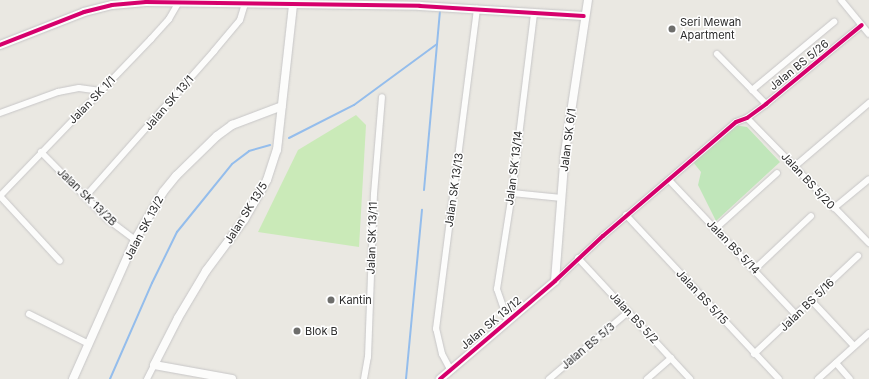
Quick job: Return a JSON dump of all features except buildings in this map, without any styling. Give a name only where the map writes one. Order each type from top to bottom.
[{"type":"street","name":"Jalan SK 6/1","points":[[554,281],[565,152],[584,16],[588,0]]},
{"type":"street","points":[[841,0],[869,34]]},
{"type":"street","points":[[0,46],[56,22],[113,2],[180,1],[245,4],[294,2],[477,9],[584,16]]},
{"type":"street","name":"Jalan SK 1/1","points":[[60,261],[0,196],[3,188],[101,91],[169,19],[180,1]]},
{"type":"street","name":"Jalan SK 13/5","points":[[147,379],[186,305],[206,272],[244,220],[267,180],[277,150],[294,2]]},
{"type":"street","name":"Jalan SK 13/1","points":[[85,198],[240,20],[245,4]]},
{"type":"street","name":"Jalan SK 13/13","points":[[450,369],[442,354],[436,329],[477,9]]},
{"type":"street","name":"Jalan SK 13/14","points":[[508,321],[497,288],[512,194],[534,13]]},
{"type":"street","points":[[752,90],[834,22]]},
{"type":"street","name":"Jalan BS 5/26","points":[[554,281],[626,215],[736,122],[747,118],[766,104],[862,25]]},
{"type":"street","points":[[717,54],[766,104]]},
{"type":"street","points":[[0,113],[58,92],[79,88],[101,91]]},
{"type":"street","name":"Jalan SK 13/11","points":[[364,379],[368,357],[374,194],[382,98]]},
{"type":"street","points":[[794,167],[869,103]]},
{"type":"street","name":"Jalan SK 13/2","points":[[73,379],[135,240],[163,192],[202,148],[232,125],[282,106]]},
{"type":"street","name":"Jalan BS 5/20","points":[[747,118],[869,243]]},
{"type":"street","name":"Jalan SK 13/2B","points":[[41,152],[106,218],[135,240]]},
{"type":"street","points":[[716,228],[777,173]]},
{"type":"street","points":[[834,208],[869,179]]},
{"type":"street","name":"Jalan BS 5/14","points":[[669,180],[755,269],[796,315]]},
{"type":"street","points":[[512,194],[562,198]]},
{"type":"street","name":"Jalan BS 5/15","points":[[626,215],[754,354],[779,379]]},
{"type":"street","points":[[755,269],[811,216]]},
{"type":"street","name":"Jalan BS 5/16","points":[[754,354],[858,256]]},
{"type":"street","name":"Jalan BS 5/2","points":[[578,258],[690,379]]},
{"type":"street","name":"Jalan SK 13/12","points":[[440,379],[554,281]]},
{"type":"street","points":[[811,300],[854,346]]},
{"type":"street","name":"Jalan BS 5/3","points":[[549,379],[628,312]]},
{"type":"street","points":[[29,314],[89,344]]},
{"type":"street","points":[[818,379],[869,333]]},
{"type":"street","points":[[647,379],[671,358]]},
{"type":"street","points":[[836,363],[850,379]]},
{"type":"street","points":[[154,365],[203,377],[232,379]]},
{"type":"green space","points":[[356,115],[366,125],[359,247],[258,232],[298,150]]},
{"type":"green space","points":[[734,125],[747,127],[780,162],[716,221],[698,185],[701,172],[693,162]]},
{"type":"waterway","points":[[424,190],[440,11]]},
{"type":"waterway","points":[[289,138],[354,105],[437,44]]},
{"type":"waterway","points":[[110,379],[152,283],[177,232],[232,164],[249,151],[270,145]]},
{"type":"waterway","points":[[406,379],[422,210]]},
{"type":"cycle path","points":[[0,45],[84,12],[112,5],[146,2],[420,6],[584,16]]},
{"type":"cycle path","points":[[440,379],[555,281],[603,236],[736,122],[747,118],[766,104],[862,25]]},
{"type":"place","name":"Seri Mewah Apartment","points":[[672,29]]},
{"type":"place","name":"Kantin","points":[[331,300]]},
{"type":"place","name":"Blok B","points":[[297,331]]}]
